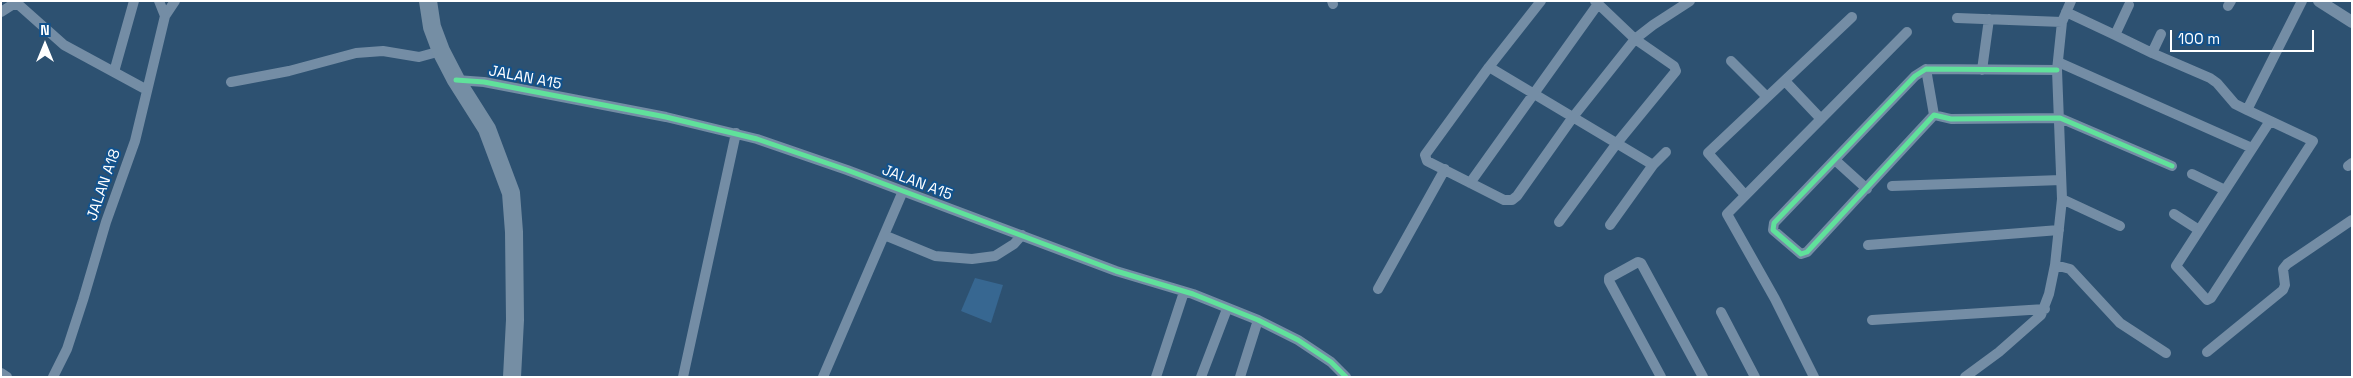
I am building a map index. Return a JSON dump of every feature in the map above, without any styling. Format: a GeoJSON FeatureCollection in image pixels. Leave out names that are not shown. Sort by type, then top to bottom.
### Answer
{"type":"FeatureCollection","features":[{"type":"Feature","properties":{"kind":"highway"},"geometry":{"type":"LineString","coordinates":[[428,1],[432,27],[442,51],[456,80],[486,129],[511,193],[514,232],[515,310],[512,377]]}},
{"type":"Feature","properties":{"kind":"street"},"geometry":{"type":"LineString","coordinates":[[114,72],[134,1]]}},
{"type":"Feature","properties":{"kind":"street"},"geometry":{"type":"LineString","coordinates":[[160,1],[165,16]]}},
{"type":"Feature","properties":{"kind":"street","name":"JALAN A18"},"geometry":{"type":"LineString","coordinates":[[53,377],[67,349],[106,222],[135,140],[165,16],[175,1]]}},
{"type":"Feature","properties":{"kind":"street"},"geometry":{"type":"LineString","coordinates":[[1541,1],[1489,67],[1425,155],[1428,161],[1504,200],[1512,200],[1573,117],[1635,39],[1690,1]]}},
{"type":"Feature","properties":{"kind":"street"},"geometry":{"type":"LineString","coordinates":[[1965,377],[2006,346],[2041,315],[2044,309],[2055,265],[2062,199],[2057,66],[2064,17],[2071,1]]}},
{"type":"Feature","properties":{"kind":"street"},"geometry":{"type":"LineString","coordinates":[[2247,110],[2302,1]]}},
{"type":"Feature","properties":{"kind":"street"},"geometry":{"type":"LineString","coordinates":[[2319,1],[2352,22]]}},
{"type":"Feature","properties":{"kind":"street"},"geometry":{"type":"LineString","coordinates":[[1470,183],[1597,2],[1635,39],[1671,64],[1676,71],[1617,143],[1559,222]]}},
{"type":"Feature","properties":{"kind":"street"},"geometry":{"type":"LineString","coordinates":[[1,12],[14,3],[64,45],[147,90]]}},
{"type":"Feature","properties":{"kind":"street"},"geometry":{"type":"LineString","coordinates":[[2115,35],[2129,5]]}},
{"type":"Feature","properties":{"kind":"street"},"geometry":{"type":"LineString","coordinates":[[1745,195],[1708,154],[1852,17]]}},
{"type":"Feature","properties":{"kind":"street"},"geometry":{"type":"LineString","coordinates":[[1957,18],[2064,17],[2115,35],[2210,78],[2217,83],[2235,104],[2313,140],[2211,298],[2207,300],[2176,266],[2270,121]]}},
{"type":"Feature","properties":{"kind":"street"},"geometry":{"type":"LineString","coordinates":[[1982,70],[1989,19]]}},
{"type":"Feature","properties":{"kind":"street"},"geometry":{"type":"LineString","coordinates":[[1814,377],[1775,299],[1727,214],[1907,32]]}},
{"type":"Feature","properties":{"kind":"street"},"geometry":{"type":"LineString","coordinates":[[2152,53],[2161,34]]}},
{"type":"Feature","properties":{"kind":"street"},"geometry":{"type":"LineString","coordinates":[[231,82],[288,71],[356,53],[383,51],[419,57],[442,51]]}},
{"type":"Feature","properties":{"kind":"street"},"geometry":{"type":"LineString","coordinates":[[1731,61],[1767,97]]}},
{"type":"Feature","properties":{"kind":"street"},"geometry":{"type":"LineString","coordinates":[[1934,115],[1807,252],[1801,254],[1773,230],[1774,223],[1915,76],[1926,69],[1982,70],[2057,66],[2252,148]]}},
{"type":"Feature","properties":{"kind":"street"},"geometry":{"type":"LineString","coordinates":[[1489,67],[1653,165]]}},
{"type":"Feature","properties":{"kind":"street"},"geometry":{"type":"LineString","coordinates":[[1926,69],[1934,115]]}},
{"type":"Feature","properties":{"kind":"street","name":"JALAN A15"},"geometry":{"type":"LineString","coordinates":[[456,80],[484,82],[736,133],[848,170],[1116,270],[1184,292],[1258,320],[1298,340],[1331,362],[1346,377]]}},
{"type":"Feature","properties":{"kind":"street"},"geometry":{"type":"LineString","coordinates":[[1785,81],[1820,119]]}},
{"type":"Feature","properties":{"kind":"street"},"geometry":{"type":"LineString","coordinates":[[1934,115],[1951,120],[2060,118],[2172,166]]}},
{"type":"Feature","properties":{"kind":"street"},"geometry":{"type":"LineString","coordinates":[[683,377],[736,133]]}},
{"type":"Feature","properties":{"kind":"street"},"geometry":{"type":"LineString","coordinates":[[1610,225],[1653,165],[1666,152]]}},
{"type":"Feature","properties":{"kind":"street"},"geometry":{"type":"LineString","coordinates":[[1835,160],[1867,189]]}},
{"type":"Feature","properties":{"kind":"street"},"geometry":{"type":"LineString","coordinates":[[1378,289],[1445,169]]}},
{"type":"Feature","properties":{"kind":"street"},"geometry":{"type":"LineString","coordinates":[[2192,174],[2225,190]]}},
{"type":"Feature","properties":{"kind":"street"},"geometry":{"type":"LineString","coordinates":[[1892,186],[2061,180]]}},
{"type":"Feature","properties":{"kind":"street"},"geometry":{"type":"LineString","coordinates":[[823,377],[903,191]]}},
{"type":"Feature","properties":{"kind":"street"},"geometry":{"type":"LineString","coordinates":[[2062,199],[2120,226]]}},
{"type":"Feature","properties":{"kind":"street"},"geometry":{"type":"LineString","coordinates":[[2174,214],[2199,230]]}},
{"type":"Feature","properties":{"kind":"street"},"geometry":{"type":"LineString","coordinates":[[2207,352],[2283,290],[2285,285],[2282,272],[2287,264],[2352,220]]}},
{"type":"Feature","properties":{"kind":"street"},"geometry":{"type":"LineString","coordinates":[[1868,245],[2059,230]]}},
{"type":"Feature","properties":{"kind":"street"},"geometry":{"type":"LineString","coordinates":[[884,235],[935,256],[972,259],[986,258],[1000,253],[1014,244],[1022,234]]}},
{"type":"Feature","properties":{"kind":"street"},"geometry":{"type":"LineString","coordinates":[[1661,377],[1608,281],[1609,278],[1638,262],[1641,263],[1703,377]]}},
{"type":"Feature","properties":{"kind":"street"},"geometry":{"type":"LineString","coordinates":[[2055,265],[2070,269],[2120,323],[2166,353]]}},
{"type":"Feature","properties":{"kind":"street"},"geometry":{"type":"LineString","coordinates":[[1156,377],[1184,292]]}},
{"type":"Feature","properties":{"kind":"street"},"geometry":{"type":"LineString","coordinates":[[1202,377],[1227,309]]}},
{"type":"Feature","properties":{"kind":"street"},"geometry":{"type":"LineString","coordinates":[[1872,320],[2044,309]]}},
{"type":"Feature","properties":{"kind":"street"},"geometry":{"type":"LineString","coordinates":[[1721,312],[1755,377]]}},
{"type":"Feature","properties":{"kind":"street"},"geometry":{"type":"LineString","coordinates":[[1240,377],[1258,320]]}},
{"type":"Feature","properties":{"kind":"street"},"geometry":{"type":"LineString","coordinates":[[1,372],[7,377]]}},
{"type":"Feature","properties":{"kind":"water"},"geometry":{"type":"Polygon","coordinates":[[[975,278],[1003,285],[991,323],[961,311],[975,278]]]}},
{"type":"Feature","properties":{"kind":"cycle path"},"geometry":{"type":"LineString","coordinates":[[2057,70],[1926,69],[1915,76],[1774,223],[1773,230],[1801,254],[1807,252],[1934,115],[1951,119],[2060,118],[2172,166]]}},
{"type":"Feature","properties":{"kind":"cycle path"},"geometry":{"type":"LineString","coordinates":[[456,80],[484,82],[666,117],[757,139],[847,170],[1116,271],[1193,294],[1258,320],[1298,340],[1331,362],[1346,377]]}}]}
